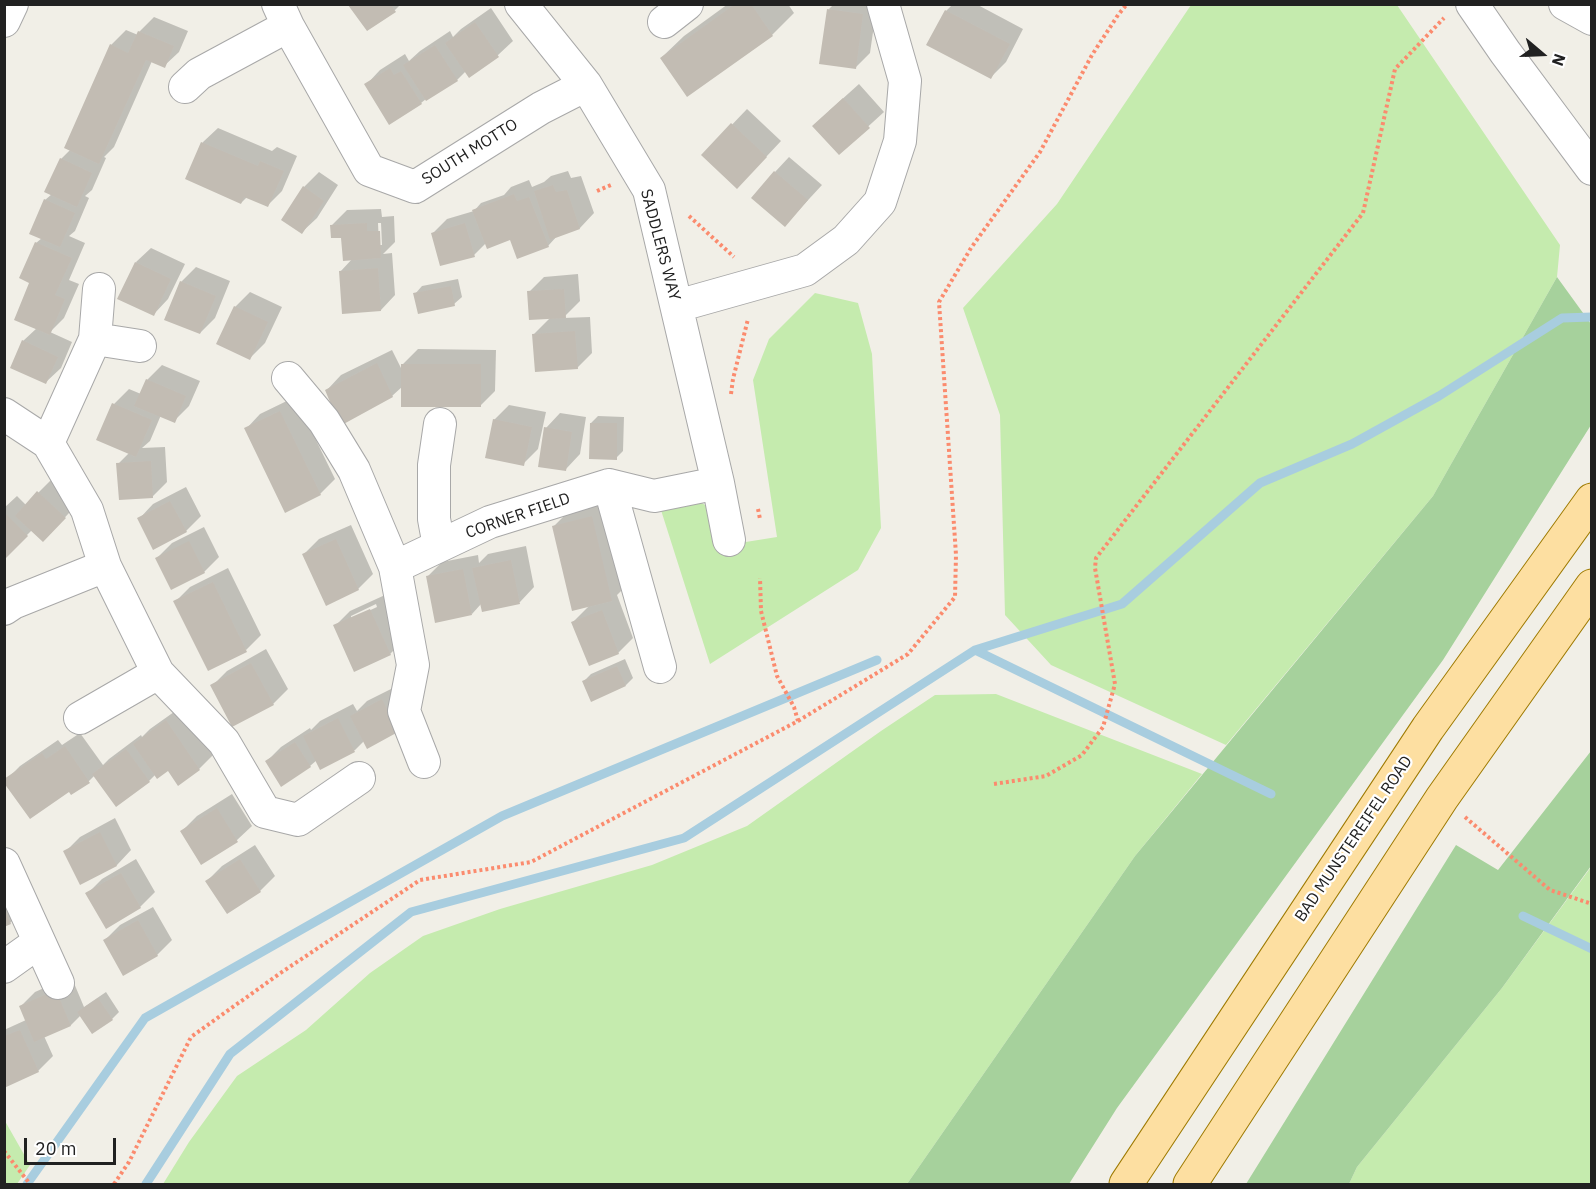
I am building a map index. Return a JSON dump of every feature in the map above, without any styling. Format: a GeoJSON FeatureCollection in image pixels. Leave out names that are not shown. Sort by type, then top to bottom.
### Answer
{"type":"FeatureCollection","features":[{"type":"Feature","properties":{"kind":"main road","name":"BAD MUNSTEREIFEL ROAD"},"geometry":{"type":"LineString","coordinates":[[1126,1185],[1428,728],[1592,500]]}},
{"type":"Feature","properties":{"kind":"main road"},"geometry":{"type":"LineString","coordinates":[[1190,1185],[1442,798],[1592,586]]}},
{"type":"Feature","properties":{"kind":"street"},"geometry":{"type":"LineString","coordinates":[[4,21],[12,4]]}},
{"type":"Feature","properties":{"kind":"street","name":"SADDLERS WAY"},"geometry":{"type":"LineString","coordinates":[[520,4],[586,85],[648,190],[718,483],[729,540]]}},
{"type":"Feature","properties":{"kind":"street"},"geometry":{"type":"LineString","coordinates":[[676,306],[805,270],[846,240],[880,202],[900,141],[905,81],[883,4]]}},
{"type":"Feature","properties":{"kind":"street"},"geometry":{"type":"LineString","coordinates":[[1565,4],[1592,19]]}},
{"type":"Feature","properties":{"kind":"street"},"geometry":{"type":"LineString","coordinates":[[1461,9],[1505,52],[1592,169]]}},
{"type":"Feature","properties":{"kind":"street","name":"SOUTH MOTTO"},"geometry":{"type":"LineString","coordinates":[[185,87],[199,74],[283,15],[369,170],[415,187],[541,108],[586,85]]}},
{"type":"Feature","properties":{"kind":"street"},"geometry":{"type":"LineString","coordinates":[[48,443],[95,339],[99,289]]}},
{"type":"Feature","properties":{"kind":"street"},"geometry":{"type":"LineString","coordinates":[[95,339],[140,346]]}},
{"type":"Feature","properties":{"kind":"street"},"geometry":{"type":"LineString","coordinates":[[288,378],[324,421],[354,470],[395,567],[413,665],[404,711],[424,762]]}},
{"type":"Feature","properties":{"kind":"street"},"geometry":{"type":"LineString","coordinates":[[4,414],[48,443],[87,510],[105,566],[158,673],[224,742],[265,812],[298,820],[359,778]]}},
{"type":"Feature","properties":{"kind":"street"},"geometry":{"type":"LineString","coordinates":[[439,546],[434,519],[434,476],[440,424]]}},
{"type":"Feature","properties":{"kind":"street"},"geometry":{"type":"LineString","coordinates":[[660,667],[609,485],[654,496],[718,483]]}},
{"type":"Feature","properties":{"kind":"street","name":"CORNER FIELD"},"geometry":{"type":"LineString","coordinates":[[395,567],[490,522],[609,485]]}},
{"type":"Feature","properties":{"kind":"street"},"geometry":{"type":"LineString","coordinates":[[4,609],[13,603],[105,566]]}},
{"type":"Feature","properties":{"kind":"street"},"geometry":{"type":"LineString","coordinates":[[80,718],[158,673]]}},
{"type":"Feature","properties":{"kind":"street"},"geometry":{"type":"LineString","coordinates":[[4,864],[58,983]]}},
{"type":"Feature","properties":{"kind":"street"},"geometry":{"type":"LineString","coordinates":[[4,967],[39,942]]}},
{"type":"Feature","properties":{"kind":"path"},"geometry":{"type":"LineString","coordinates":[[114,1185],[129,1162],[191,1037],[279,974],[420,880],[531,862],[798,722],[908,654],[955,597],[956,555],[939,302],[971,248],[1040,152],[1092,55],[1127,4]]}},
{"type":"Feature","properties":{"kind":"path"},"geometry":{"type":"LineString","coordinates":[[994,784],[1046,776],[1082,755],[1103,728],[1115,684],[1095,568],[1096,558],[1363,213],[1395,69],[1461,9]]}},
{"type":"Feature","properties":{"kind":"path"},"geometry":{"type":"LineString","coordinates":[[730,401],[733,379],[753,299],[750,286]]}},
{"type":"Feature","properties":{"kind":"path"},"geometry":{"type":"LineString","coordinates":[[758,509],[760,519]]}},
{"type":"Feature","properties":{"kind":"path"},"geometry":{"type":"LineString","coordinates":[[760,578],[761,611],[777,676],[794,707],[798,722]]}},
{"type":"Feature","properties":{"kind":"path"},"geometry":{"type":"LineString","coordinates":[[1442,798],[1550,890],[1592,904]]}},
{"type":"Feature","properties":{"kind":"path"},"geometry":{"type":"LineString","coordinates":[[4,1151],[30,1185]]}},
{"type":"Feature","properties":{"kind":"green space"},"geometry":{"type":"Polygon","coordinates":[[[1191,5],[1397,5],[1560,245],[1557,277],[1433,496],[1226,745],[1051,665],[1005,615],[1000,415],[963,308],[1057,204],[1191,5]]]}},
{"type":"Feature","properties":{"kind":"green space"},"geometry":{"type":"Polygon","coordinates":[[[1557,277],[1591,324],[1591,425],[1443,660],[1117,1108],[1069,1184],[907,1184],[1135,856],[1433,496],[1557,277]]]}},
{"type":"Feature","properties":{"kind":"green space"},"geometry":{"type":"Polygon","coordinates":[[[815,293],[858,303],[872,354],[881,528],[858,570],[710,664],[660,507],[696,499],[711,509],[727,545],[777,537],[753,380],[769,339],[815,293]]]}},
{"type":"Feature","properties":{"kind":"green space"},"geometry":{"type":"Polygon","coordinates":[[[996,694],[1202,774],[1135,856],[907,1184],[163,1184],[189,1142],[237,1076],[306,1030],[370,973],[423,936],[500,909],[652,865],[747,826],[935,695],[996,694]]]}},
{"type":"Feature","properties":{"kind":"green space"},"geometry":{"type":"Polygon","coordinates":[[[1591,751],[1591,866],[1502,988],[1357,1167],[1349,1184],[1246,1184],[1456,845],[1498,870],[1591,751]]]}},
{"type":"Feature","properties":{"kind":"green space"},"geometry":{"type":"Polygon","coordinates":[[[1591,867],[1591,1184],[1349,1184],[1357,1167],[1502,988],[1591,867]]]}},
{"type":"Feature","properties":{"kind":"green space"},"geometry":{"type":"Polygon","coordinates":[[[5,1121],[30,1165],[17,1184],[5,1184],[5,1121]]]}},
{"type":"Feature","properties":{"kind":"building"},"geometry":{"type":"Polygon","coordinates":[[[735,4],[751,4],[773,36],[687,97],[660,58],[735,4]]]}},
{"type":"Feature","properties":{"kind":"building"},"geometry":{"type":"Polygon","coordinates":[[[348,5],[391,5],[396,12],[367,31],[348,5]]]}},
{"type":"Feature","properties":{"kind":"building"},"geometry":{"type":"Polygon","coordinates":[[[827,9],[863,14],[856,69],[819,64],[827,9]]]}},
{"type":"Feature","properties":{"kind":"building"},"geometry":{"type":"Polygon","coordinates":[[[945,10],[1010,44],[991,79],[926,45],[945,10]]]}},
{"type":"Feature","properties":{"kind":"building"},"geometry":{"type":"Polygon","coordinates":[[[475,22],[499,57],[469,78],[445,43],[475,22]]]}},
{"type":"Feature","properties":{"kind":"building"},"geometry":{"type":"Polygon","coordinates":[[[138,31],[174,46],[165,68],[146,60],[99,164],[64,148],[110,44],[128,53],[138,31]]]}},
{"type":"Feature","properties":{"kind":"building"},"geometry":{"type":"Polygon","coordinates":[[[435,45],[458,81],[426,101],[403,65],[435,45]]]}},
{"type":"Feature","properties":{"kind":"building"},"geometry":{"type":"Polygon","coordinates":[[[390,68],[394,75],[401,71],[422,104],[389,125],[364,84],[390,68]]]}},
{"type":"Feature","properties":{"kind":"building"},"geometry":{"type":"Polygon","coordinates":[[[843,98],[870,128],[839,155],[812,126],[843,98]]]}},
{"type":"Feature","properties":{"kind":"building"},"geometry":{"type":"Polygon","coordinates":[[[731,123],[767,157],[737,189],[701,155],[731,123]]]}},
{"type":"Feature","properties":{"kind":"building"},"geometry":{"type":"Polygon","coordinates":[[[201,142],[258,166],[260,161],[284,171],[268,207],[244,197],[241,204],[185,179],[201,142]]]}},
{"type":"Feature","properties":{"kind":"building"},"geometry":{"type":"Polygon","coordinates":[[[60,158],[92,173],[77,207],[44,192],[60,158]]]}},
{"type":"Feature","properties":{"kind":"building"},"geometry":{"type":"Polygon","coordinates":[[[774,171],[808,200],[785,227],[751,198],[774,171]]]}},
{"type":"Feature","properties":{"kind":"building"},"geometry":{"type":"Polygon","coordinates":[[[553,185],[556,192],[567,190],[580,229],[550,240],[534,191],[553,185]]]}},
{"type":"Feature","properties":{"kind":"building"},"geometry":{"type":"Polygon","coordinates":[[[303,186],[324,201],[302,234],[281,220],[303,186]]]}},
{"type":"Feature","properties":{"kind":"building"},"geometry":{"type":"Polygon","coordinates":[[[514,194],[517,201],[529,197],[549,247],[517,259],[510,240],[487,249],[472,210],[514,194]]]}},
{"type":"Feature","properties":{"kind":"building"},"geometry":{"type":"Polygon","coordinates":[[[44,199],[75,213],[60,247],[29,234],[44,199]]]}},
{"type":"Feature","properties":{"kind":"building"},"geometry":{"type":"Polygon","coordinates":[[[367,223],[367,231],[380,231],[381,258],[343,261],[341,238],[331,238],[330,225],[367,223]]]}},
{"type":"Feature","properties":{"kind":"building"},"geometry":{"type":"Polygon","coordinates":[[[465,223],[475,257],[440,266],[431,233],[465,223]]]}},
{"type":"Feature","properties":{"kind":"building"},"geometry":{"type":"Polygon","coordinates":[[[35,242],[72,258],[55,295],[65,299],[50,335],[14,320],[29,283],[19,278],[35,242]]]}},
{"type":"Feature","properties":{"kind":"building"},"geometry":{"type":"Polygon","coordinates":[[[135,262],[171,279],[154,316],[117,299],[135,262]]]}},
{"type":"Feature","properties":{"kind":"building"},"geometry":{"type":"Polygon","coordinates":[[[378,268],[381,311],[342,314],[339,271],[378,268]]]}},
{"type":"Feature","properties":{"kind":"building"},"geometry":{"type":"Polygon","coordinates":[[[180,281],[216,296],[200,334],[164,320],[180,281]]]}},
{"type":"Feature","properties":{"kind":"building"},"geometry":{"type":"Polygon","coordinates":[[[451,286],[455,306],[418,314],[413,293],[451,286]]]}},
{"type":"Feature","properties":{"kind":"building"},"geometry":{"type":"Polygon","coordinates":[[[564,289],[566,318],[529,320],[527,291],[564,289]]]}},
{"type":"Feature","properties":{"kind":"building"},"geometry":{"type":"Polygon","coordinates":[[[234,306],[268,322],[250,360],[216,344],[234,306]]]}},
{"type":"Feature","properties":{"kind":"building"},"geometry":{"type":"Polygon","coordinates":[[[575,331],[578,369],[535,372],[532,334],[575,331]]]}},
{"type":"Feature","properties":{"kind":"building"},"geometry":{"type":"Polygon","coordinates":[[[22,340],[58,357],[46,384],[10,368],[22,340]]]}},
{"type":"Feature","properties":{"kind":"building"},"geometry":{"type":"Polygon","coordinates":[[[377,363],[393,397],[340,426],[325,390],[377,363]]]}},
{"type":"Feature","properties":{"kind":"building"},"geometry":{"type":"Polygon","coordinates":[[[401,364],[481,364],[481,407],[401,407],[401,364]]]}},
{"type":"Feature","properties":{"kind":"building"},"geometry":{"type":"Polygon","coordinates":[[[146,379],[186,396],[175,423],[134,406],[146,379]]]}},
{"type":"Feature","properties":{"kind":"building"},"geometry":{"type":"Polygon","coordinates":[[[112,403],[152,420],[136,457],[96,440],[112,403]]]}},
{"type":"Feature","properties":{"kind":"building"},"geometry":{"type":"Polygon","coordinates":[[[280,411],[321,495],[285,513],[244,428],[280,411]]]}},
{"type":"Feature","properties":{"kind":"building"},"geometry":{"type":"Polygon","coordinates":[[[493,419],[532,427],[524,466],[485,458],[493,419]]]}},
{"type":"Feature","properties":{"kind":"building"},"geometry":{"type":"Polygon","coordinates":[[[590,423],[617,423],[617,460],[589,459],[590,423]]]}},
{"type":"Feature","properties":{"kind":"building"},"geometry":{"type":"Polygon","coordinates":[[[544,427],[572,432],[566,471],[538,467],[544,427]]]}},
{"type":"Feature","properties":{"kind":"building"},"geometry":{"type":"Polygon","coordinates":[[[151,461],[153,498],[119,500],[116,463],[151,461]]]}},
{"type":"Feature","properties":{"kind":"building"},"geometry":{"type":"Polygon","coordinates":[[[37,491],[66,518],[43,542],[15,516],[37,491]]]}},
{"type":"Feature","properties":{"kind":"building"},"geometry":{"type":"Polygon","coordinates":[[[170,501],[187,532],[153,550],[137,518],[170,501]]]}},
{"type":"Feature","properties":{"kind":"building"},"geometry":{"type":"Polygon","coordinates":[[[5,513],[28,536],[6,558],[5,557],[5,513]]]}},
{"type":"Feature","properties":{"kind":"building"},"geometry":{"type":"Polygon","coordinates":[[[592,516],[612,601],[572,611],[552,526],[592,516]]]}},
{"type":"Feature","properties":{"kind":"building"},"geometry":{"type":"Polygon","coordinates":[[[336,539],[359,590],[326,606],[302,554],[336,539]]]}},
{"type":"Feature","properties":{"kind":"building"},"geometry":{"type":"Polygon","coordinates":[[[189,541],[205,573],[171,590],[155,558],[189,541]]]}},
{"type":"Feature","properties":{"kind":"building"},"geometry":{"type":"Polygon","coordinates":[[[511,560],[520,604],[482,612],[472,568],[511,560]]]}},
{"type":"Feature","properties":{"kind":"building"},"geometry":{"type":"Polygon","coordinates":[[[463,569],[472,615],[435,623],[426,576],[463,569]]]}},
{"type":"Feature","properties":{"kind":"building"},"geometry":{"type":"Polygon","coordinates":[[[213,582],[247,652],[208,671],[173,601],[213,582]]]}},
{"type":"Feature","properties":{"kind":"building"},"geometry":{"type":"Polygon","coordinates":[[[370,609],[391,655],[354,672],[333,625],[370,609]]]}},
{"type":"Feature","properties":{"kind":"building"},"geometry":{"type":"Polygon","coordinates":[[[602,610],[619,654],[589,666],[571,622],[602,610]]]}},
{"type":"Feature","properties":{"kind":"building"},"geometry":{"type":"Polygon","coordinates":[[[251,663],[274,705],[232,727],[210,685],[251,663]]]}},
{"type":"Feature","properties":{"kind":"building"},"geometry":{"type":"Polygon","coordinates":[[[617,666],[626,686],[591,702],[582,681],[617,666]]]}},
{"type":"Feature","properties":{"kind":"building"},"geometry":{"type":"Polygon","coordinates":[[[382,699],[398,732],[367,749],[350,716],[382,699]]]}},
{"type":"Feature","properties":{"kind":"building"},"geometry":{"type":"Polygon","coordinates":[[[338,718],[355,752],[320,770],[303,736],[338,718]]]}},
{"type":"Feature","properties":{"kind":"building"},"geometry":{"type":"Polygon","coordinates":[[[166,720],[200,770],[178,786],[168,771],[157,779],[133,744],[166,720]]]}},
{"type":"Feature","properties":{"kind":"building"},"geometry":{"type":"Polygon","coordinates":[[[295,742],[311,767],[281,787],[265,761],[295,742]]]}},
{"type":"Feature","properties":{"kind":"building"},"geometry":{"type":"Polygon","coordinates":[[[65,746],[90,783],[71,795],[69,792],[30,819],[4,783],[4,779],[42,753],[46,759],[65,746]]]}},
{"type":"Feature","properties":{"kind":"building"},"geometry":{"type":"Polygon","coordinates":[[[126,749],[150,782],[116,807],[92,774],[126,749]]]}},
{"type":"Feature","properties":{"kind":"building"},"geometry":{"type":"Polygon","coordinates":[[[217,808],[238,842],[201,865],[180,831],[217,808]]]}},
{"type":"Feature","properties":{"kind":"building"},"geometry":{"type":"Polygon","coordinates":[[[100,832],[117,866],[80,885],[63,851],[100,832]]]}},
{"type":"Feature","properties":{"kind":"building"},"geometry":{"type":"Polygon","coordinates":[[[240,859],[261,892],[227,914],[205,881],[240,859]]]}},
{"type":"Feature","properties":{"kind":"building"},"geometry":{"type":"Polygon","coordinates":[[[121,873],[141,908],[106,929],[85,893],[121,873]]]}},
{"type":"Feature","properties":{"kind":"building"},"geometry":{"type":"Polygon","coordinates":[[[4,908],[11,924],[4,927],[4,908]]]}},
{"type":"Feature","properties":{"kind":"building"},"geometry":{"type":"Polygon","coordinates":[[[138,920],[158,956],[123,976],[103,940],[138,920]]]}},
{"type":"Feature","properties":{"kind":"building"},"geometry":{"type":"Polygon","coordinates":[[[56,990],[71,1026],[34,1042],[19,1006],[56,990]]]}},
{"type":"Feature","properties":{"kind":"building"},"geometry":{"type":"Polygon","coordinates":[[[98,998],[113,1020],[92,1034],[77,1012],[98,998]]]}},
{"type":"Feature","properties":{"kind":"building"},"geometry":{"type":"Polygon","coordinates":[[[20,1030],[39,1072],[4,1088],[4,1036],[20,1030]]]}},
{"type":"Feature","properties":{"kind":"waterway"},"geometry":{"type":"LineString","coordinates":[[146,1184],[230,1054],[411,912],[684,838],[975,650],[1122,604],[1260,483],[1352,444],[1439,396],[1562,318],[1592,317]]}},
{"type":"Feature","properties":{"kind":"waterway"},"geometry":{"type":"LineString","coordinates":[[975,650],[1271,794]]}},
{"type":"Feature","properties":{"kind":"waterway"},"geometry":{"type":"LineString","coordinates":[[27,1184],[145,1018],[502,816],[877,660]]}},
{"type":"Feature","properties":{"kind":"waterway"},"geometry":{"type":"LineString","coordinates":[[1523,916],[1592,949]]}}]}
